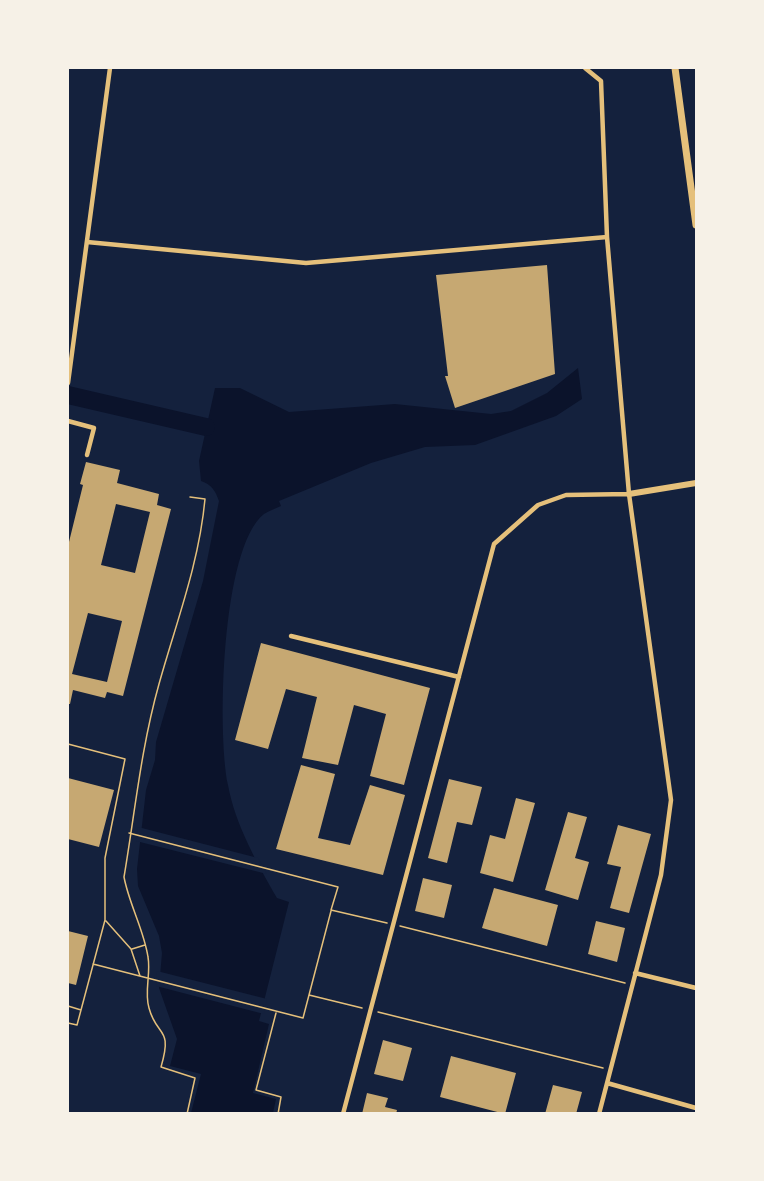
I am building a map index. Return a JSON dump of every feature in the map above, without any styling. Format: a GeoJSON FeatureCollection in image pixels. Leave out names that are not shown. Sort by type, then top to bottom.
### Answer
{"type":"FeatureCollection","features":[{"type":"Feature","properties":{"kind":"main road"},"geometry":{"type":"LineString","coordinates":[[675,68],[696,225]]}},
{"type":"Feature","properties":{"kind":"street"},"geometry":{"type":"LineString","coordinates":[[68,383],[110,68]]}},
{"type":"Feature","properties":{"kind":"street"},"geometry":{"type":"LineString","coordinates":[[585,68],[601,81],[607,237],[629,494],[671,800],[660,875],[599,1113]]}},
{"type":"Feature","properties":{"kind":"street"},"geometry":{"type":"LineString","coordinates":[[87,242],[306,263],[607,237]]}},
{"type":"Feature","properties":{"kind":"street"},"geometry":{"type":"LineString","coordinates":[[68,421],[94,428],[87,455]]}},
{"type":"Feature","properties":{"kind":"street"},"geometry":{"type":"LineString","coordinates":[[344,1113],[494,544],[538,505],[566,495],[629,494],[696,483]]}},
{"type":"Feature","properties":{"kind":"street"},"geometry":{"type":"LineString","coordinates":[[291,636],[459,677]]}},
{"type":"Feature","properties":{"kind":"street"},"geometry":{"type":"LineString","coordinates":[[635,973],[696,988]]}},
{"type":"Feature","properties":{"kind":"street"},"geometry":{"type":"LineString","coordinates":[[607,1083],[696,1108]]}},
{"type":"Feature","properties":{"kind":"path"},"geometry":{"type":"LineString","coordinates":[[187,1113],[195,1078],[161,1067],[166,1043],[165,1033],[149,1009],[148,955],[124,877],[145,743],[159,685],[197,558],[205,500],[190,497]]}},
{"type":"Feature","properties":{"kind":"path"},"geometry":{"type":"LineString","coordinates":[[68,744],[125,759],[105,858],[105,920],[77,1025],[68,1023]]}},
{"type":"Feature","properties":{"kind":"path"},"geometry":{"type":"LineString","coordinates":[[93,964],[303,1018],[338,887],[129,833]]}},
{"type":"Feature","properties":{"kind":"path"},"geometry":{"type":"LineString","coordinates":[[331,910],[632,985]]}},
{"type":"Feature","properties":{"kind":"path"},"geometry":{"type":"LineString","coordinates":[[105,920],[131,949],[140,976]]}},
{"type":"Feature","properties":{"kind":"path"},"geometry":{"type":"LineString","coordinates":[[131,949],[145,945]]}},
{"type":"Feature","properties":{"kind":"path"},"geometry":{"type":"LineString","coordinates":[[309,995],[610,1070]]}},
{"type":"Feature","properties":{"kind":"path"},"geometry":{"type":"LineString","coordinates":[[68,1006],[81,1010]]}},
{"type":"Feature","properties":{"kind":"path"},"geometry":{"type":"LineString","coordinates":[[276,1011],[256,1090],[281,1097],[278,1113]]}},
{"type":"Feature","properties":{"kind":"water"},"geometry":{"type":"Polygon","coordinates":[[[578,368],[582,399],[556,416],[475,445],[425,447],[371,463],[279,501],[281,506],[264,514],[250,533],[239,563],[231,601],[223,685],[223,725],[228,785],[241,829],[277,898],[289,902],[259,1021],[269,1024],[253,1093],[276,1099],[273,1113],[191,1113],[201,1074],[170,1066],[177,1039],[159,988],[162,953],[159,936],[138,886],[137,869],[146,790],[155,760],[156,742],[203,581],[219,501],[213,488],[201,481],[199,461],[215,388],[240,388],[289,412],[395,404],[491,414],[511,411],[547,393],[578,368]]]}},
{"type":"Feature","properties":{"kind":"pier"},"geometry":{"type":"Polygon","coordinates":[[[138,827],[258,858],[267,874],[136,841],[138,827]]]}},
{"type":"Feature","properties":{"kind":"pier"},"geometry":{"type":"Polygon","coordinates":[[[157,971],[267,999],[264,1014],[156,986],[157,971]]]}},
{"type":"Feature","properties":{"kind":"building"},"geometry":{"type":"Polygon","coordinates":[[[547,265],[555,374],[455,408],[445,376],[448,376],[436,275],[547,265]]]}},
{"type":"Feature","properties":{"kind":"building"},"geometry":{"type":"Polygon","coordinates":[[[86,462],[120,470],[117,483],[159,494],[157,505],[171,509],[123,696],[107,692],[105,698],[73,690],[70,704],[68,704],[68,546],[83,485],[80,484],[86,462]],[[116,504],[101,565],[135,573],[150,512],[116,504]],[[88,613],[72,674],[107,682],[122,621],[88,613]]]}},
{"type":"Feature","properties":{"kind":"building"},"geometry":{"type":"Polygon","coordinates":[[[261,643],[430,688],[404,785],[370,776],[386,714],[354,705],[338,765],[302,758],[317,697],[286,689],[268,749],[235,740],[261,643]]]}},
{"type":"Feature","properties":{"kind":"building"},"geometry":{"type":"Polygon","coordinates":[[[301,765],[335,774],[318,838],[350,845],[370,785],[405,795],[383,875],[276,849],[301,765]]]}},
{"type":"Feature","properties":{"kind":"building"},"geometry":{"type":"Polygon","coordinates":[[[68,778],[114,790],[99,847],[68,839],[68,778]]]}},
{"type":"Feature","properties":{"kind":"building"},"geometry":{"type":"Polygon","coordinates":[[[449,779],[482,787],[472,825],[457,822],[447,863],[428,858],[449,779]]]}},
{"type":"Feature","properties":{"kind":"building"},"geometry":{"type":"Polygon","coordinates":[[[516,798],[535,803],[513,882],[480,873],[490,835],[505,839],[516,798]]]}},
{"type":"Feature","properties":{"kind":"building"},"geometry":{"type":"Polygon","coordinates":[[[568,812],[587,817],[575,858],[589,862],[578,900],[545,890],[568,812]]]}},
{"type":"Feature","properties":{"kind":"building"},"geometry":{"type":"Polygon","coordinates":[[[618,825],[651,834],[629,913],[610,908],[621,867],[607,864],[618,825]]]}},
{"type":"Feature","properties":{"kind":"building"},"geometry":{"type":"Polygon","coordinates":[[[423,878],[452,885],[444,918],[415,911],[423,878]]]}},
{"type":"Feature","properties":{"kind":"building"},"geometry":{"type":"Polygon","coordinates":[[[494,888],[558,905],[547,946],[482,928],[494,888]]]}},
{"type":"Feature","properties":{"kind":"building"},"geometry":{"type":"Polygon","coordinates":[[[596,921],[625,928],[617,962],[588,954],[596,921]]]}},
{"type":"Feature","properties":{"kind":"building"},"geometry":{"type":"Polygon","coordinates":[[[68,931],[88,936],[76,985],[68,983],[68,931]]]}},
{"type":"Feature","properties":{"kind":"building"},"geometry":{"type":"Polygon","coordinates":[[[383,1040],[412,1048],[403,1081],[374,1074],[383,1040]]]}},
{"type":"Feature","properties":{"kind":"building"},"geometry":{"type":"Polygon","coordinates":[[[451,1056],[516,1073],[505,1114],[440,1097],[451,1056]]]}},
{"type":"Feature","properties":{"kind":"building"},"geometry":{"type":"Polygon","coordinates":[[[553,1085],[582,1092],[576,1114],[545,1114],[553,1085]]]}},
{"type":"Feature","properties":{"kind":"building"},"geometry":{"type":"Polygon","coordinates":[[[367,1093],[388,1098],[385,1107],[397,1110],[396,1114],[362,1114],[367,1093]]]}},
{"type":"Feature","properties":{"kind":"waterway"},"geometry":{"type":"LineString","coordinates":[[68,395],[206,427]]}}]}
